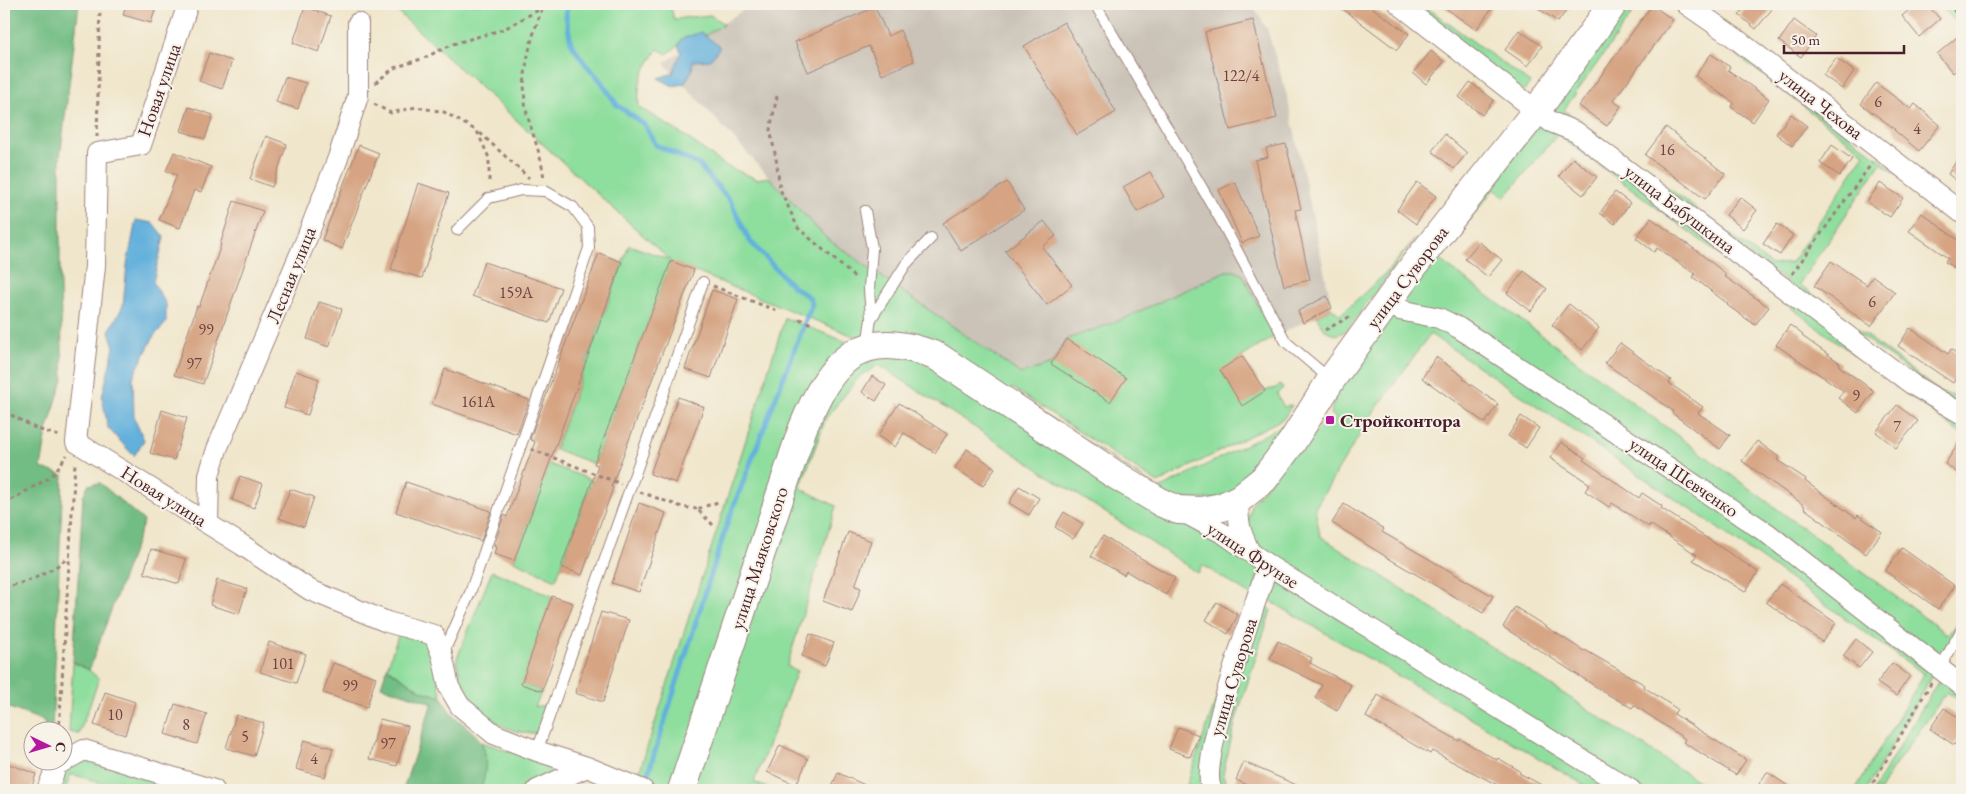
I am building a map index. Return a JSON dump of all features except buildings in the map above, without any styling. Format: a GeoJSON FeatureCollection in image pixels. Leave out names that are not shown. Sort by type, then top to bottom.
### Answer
{"type":"FeatureCollection","features":[{"type":"Feature","properties":{"kind":"main road","name":"улица Суворова"},"geometry":{"type":"LineString","coordinates":[[1178,510],[1208,510],[1222,507],[1239,499],[1264,479],[1292,442],[1331,380],[1386,302],[1536,110],[1613,4]]}},
{"type":"Feature","properties":{"kind":"main road","name":"улица Фрунзе"},"geometry":{"type":"LineString","coordinates":[[867,347],[890,345],[915,348],[938,357],[1132,485],[1178,510]]}},
{"type":"Feature","properties":{"kind":"main road","name":"улица Маяковского"},"geometry":{"type":"LineString","coordinates":[[682,790],[805,422],[815,398],[831,372],[847,357],[867,347]]}},
{"type":"Feature","properties":{"kind":"street","name":"Новая улица"},"geometry":{"type":"LineString","coordinates":[[97,153],[140,145],[188,4]]}},
{"type":"Feature","properties":{"kind":"street","name":"улица Бабушкина"},"geometry":{"type":"LineString","coordinates":[[1399,4],[1551,122],[1576,132],[1913,385],[1962,414]]}},
{"type":"Feature","properties":{"kind":"street","name":"улица Чехова"},"geometry":{"type":"LineString","coordinates":[[1686,4],[1960,208]]}},
{"type":"Feature","properties":{"kind":"street","name":"Лесная улица"},"geometry":{"type":"LineString","coordinates":[[208,523],[209,475],[217,448],[306,240],[338,158],[358,96],[358,23]]}},
{"type":"Feature","properties":{"kind":"street"},"geometry":{"type":"LineString","coordinates":[[76,442],[95,266],[97,153]]}},
{"type":"Feature","properties":{"kind":"street","name":"улица Шевченко"},"geometry":{"type":"LineString","coordinates":[[1386,302],[1400,310],[1438,318],[1459,328],[1767,532],[1939,670],[1962,686]]}},
{"type":"Feature","properties":{"kind":"street","name":"Новая улица"},"geometry":{"type":"LineString","coordinates":[[76,442],[208,523],[310,590],[387,622],[434,635],[442,655],[449,687],[460,706],[494,734],[644,790]]}},
{"type":"Feature","properties":{"kind":"street"},"geometry":{"type":"LineString","coordinates":[[1239,499],[1239,529],[1250,553]]}},
{"type":"Feature","properties":{"kind":"street","name":"улица Фрунзе"},"geometry":{"type":"LineString","coordinates":[[1178,510],[1226,535],[1268,565],[1631,790]]}},
{"type":"Feature","properties":{"kind":"street","name":"улица Суворова"},"geometry":{"type":"LineString","coordinates":[[1212,790],[1209,786],[1209,770],[1216,726],[1268,565]]}},
{"type":"Feature","properties":{"kind":"street"},"geometry":{"type":"LineString","coordinates":[[47,790],[57,765],[84,750],[214,790]]}},
{"type":"Feature","properties":{"kind":"street"},"geometry":{"type":"LineString","coordinates":[[537,790],[586,767]]}},
{"type":"Feature","properties":{"kind":"lane"},"geometry":{"type":"LineString","coordinates":[[1095,4],[1219,217],[1286,342],[1331,380]]}},
{"type":"Feature","properties":{"kind":"lane"},"geometry":{"type":"LineString","coordinates":[[442,655],[470,593],[589,248],[588,226],[573,207],[545,191],[521,190],[489,198],[457,230]]}},
{"type":"Feature","properties":{"kind":"lane"},"geometry":{"type":"LineString","coordinates":[[865,210],[872,248],[869,289],[871,319],[867,347]]}},
{"type":"Feature","properties":{"kind":"lane"},"geometry":{"type":"LineString","coordinates":[[871,319],[906,264],[931,238]]}},
{"type":"Feature","properties":{"kind":"lane"},"geometry":{"type":"LineString","coordinates":[[537,751],[703,282]]}},
{"type":"Feature","properties":{"kind":"lane"},"geometry":{"type":"LineString","coordinates":[[1939,670],[1962,629]]}},
{"type":"Feature","properties":{"kind":"path"},"geometry":{"type":"LineString","coordinates":[[97,153],[100,4]]}},
{"type":"Feature","properties":{"kind":"path"},"geometry":{"type":"LineString","coordinates":[[544,4],[531,38],[525,91],[527,112],[543,165],[545,191]]}},
{"type":"Feature","properties":{"kind":"path"},"geometry":{"type":"LineString","coordinates":[[1948,4],[1962,19]]}},
{"type":"Feature","properties":{"kind":"path"},"geometry":{"type":"LineString","coordinates":[[542,8],[504,29],[453,44],[424,58],[394,68],[358,96],[391,113],[416,107],[444,112],[477,131],[504,157],[545,191]]}},
{"type":"Feature","properties":{"kind":"path"},"geometry":{"type":"LineString","coordinates":[[777,96],[770,130],[780,189],[798,228],[835,262],[869,289]]}},
{"type":"Feature","properties":{"kind":"path"},"geometry":{"type":"LineString","coordinates":[[477,131],[489,158],[489,198]]}},
{"type":"Feature","properties":{"kind":"path"},"geometry":{"type":"LineString","coordinates":[[1783,287],[1881,150]]}},
{"type":"Feature","properties":{"kind":"path"},"geometry":{"type":"LineString","coordinates":[[703,282],[780,312]]}},
{"type":"Feature","properties":{"kind":"path"},"geometry":{"type":"LineString","coordinates":[[1325,330],[1354,314]]}},
{"type":"Feature","properties":{"kind":"path"},"geometry":{"type":"LineString","coordinates":[[799,319],[812,324]]}},
{"type":"Feature","properties":{"kind":"path"},"geometry":{"type":"LineString","coordinates":[[4,411],[37,429],[76,442]]}},
{"type":"Feature","properties":{"kind":"path"},"geometry":{"type":"LineString","coordinates":[[4,504],[52,476],[76,442]]}},
{"type":"Feature","properties":{"kind":"path"},"geometry":{"type":"LineString","coordinates":[[60,722],[76,442]]}},
{"type":"Feature","properties":{"kind":"path"},"geometry":{"type":"LineString","coordinates":[[521,445],[682,507],[697,509],[721,501]]}},
{"type":"Feature","properties":{"kind":"path"},"geometry":{"type":"LineString","coordinates":[[697,509],[713,525]]}},
{"type":"Feature","properties":{"kind":"path"},"geometry":{"type":"LineString","coordinates":[[4,587],[48,573],[69,556]]}},
{"type":"Feature","properties":{"kind":"path"},"geometry":{"type":"LineString","coordinates":[[1869,790],[1939,670]]}},
{"type":"Feature","properties":{"kind":"shaded area"},"geometry":{"type":"Polygon","coordinates":[[[752,4],[1252,4],[1267,29],[1287,96],[1332,308],[1274,337],[1243,275],[1067,339],[1051,364],[1021,374],[826,238],[664,63],[752,4]]]}},
{"type":"Feature","properties":{"kind":"green space"},"geometry":{"type":"Polygon","coordinates":[[[4,4],[79,4],[60,157],[60,288],[63,379],[47,431],[41,468],[63,475],[52,722],[44,722],[4,706],[4,4]]]}},
{"type":"Feature","properties":{"kind":"green space"},"geometry":{"type":"Polygon","coordinates":[[[389,4],[670,4],[674,19],[710,15],[724,24],[706,35],[681,39],[678,46],[667,54],[658,49],[642,76],[639,90],[639,107],[685,136],[724,165],[757,179],[769,177],[826,238],[1021,374],[1051,364],[1067,339],[1121,320],[1226,271],[1235,271],[1243,275],[1274,337],[1240,358],[1264,391],[1276,388],[1280,384],[1283,388],[1277,394],[1284,407],[1292,405],[1284,418],[1158,483],[1012,388],[1009,391],[1159,489],[1288,423],[1257,474],[1219,499],[1175,500],[941,348],[861,339],[671,262],[594,464],[555,449],[629,245],[670,260],[389,4]]]}},
{"type":"Feature","properties":{"kind":"green space"},"geometry":{"type":"Polygon","coordinates":[[[1408,4],[1422,4],[1530,83],[1523,92],[1408,4]]]}},
{"type":"Feature","properties":{"kind":"green space"},"geometry":{"type":"Polygon","coordinates":[[[1622,4],[1639,4],[1564,110],[1771,265],[1791,263],[1865,154],[1671,4],[1678,4],[1962,222],[1881,163],[1799,284],[1941,393],[1962,398],[1962,409],[1546,108],[1622,4]]]}},
{"type":"Feature","properties":{"kind":"green space"},"geometry":{"type":"Polygon","coordinates":[[[1938,4],[1962,4],[1962,28],[1938,4]]]}},
{"type":"Feature","properties":{"kind":"green space"},"geometry":{"type":"Polygon","coordinates":[[[1533,126],[1562,129],[1962,420],[1962,435],[1558,134],[1505,197],[1494,189],[1438,259],[1948,635],[1962,616],[1962,623],[1939,665],[1769,528],[1409,308],[1399,295],[1533,126]]]}},
{"type":"Feature","properties":{"kind":"green space"},"geometry":{"type":"Polygon","coordinates":[[[1415,239],[1346,331],[1336,335],[1325,330],[1316,316],[1332,308],[1340,315],[1386,273],[1415,239]]]}},
{"type":"Feature","properties":{"kind":"green space"},"geometry":{"type":"Polygon","coordinates":[[[1387,312],[1438,321],[1765,537],[1934,672],[1866,790],[1855,790],[1924,674],[1699,515],[1430,334],[1369,419],[1315,508],[1320,536],[1712,790],[1644,790],[1271,560],[1257,549],[1247,524],[1251,505],[1301,442],[1326,423],[1330,426],[1336,418],[1331,414],[1337,385],[1387,312]]]}},
{"type":"Feature","properties":{"kind":"green space"},"geometry":{"type":"Polygon","coordinates":[[[785,318],[852,344],[843,349],[675,781],[665,784],[647,783],[637,779],[785,318]]]}},
{"type":"Feature","properties":{"kind":"green space"},"geometry":{"type":"Polygon","coordinates":[[[870,354],[912,356],[1260,567],[1207,790],[1198,790],[1187,784],[1252,596],[1202,565],[1198,573],[879,365],[859,377],[826,418],[800,488],[836,506],[787,666],[797,671],[754,782],[772,790],[691,790],[821,402],[870,354]]]}},
{"type":"Feature","properties":{"kind":"green space"},"geometry":{"type":"Polygon","coordinates":[[[549,464],[592,480],[556,580],[514,561],[549,464]]]}},
{"type":"Feature","properties":{"kind":"green space"},"geometry":{"type":"Polygon","coordinates":[[[100,483],[144,521],[89,670],[73,662],[83,497],[88,485],[100,483]]]}},
{"type":"Feature","properties":{"kind":"green space"},"geometry":{"type":"Polygon","coordinates":[[[492,571],[552,596],[522,684],[542,691],[535,707],[546,705],[536,733],[524,733],[503,726],[484,713],[460,688],[459,670],[456,661],[492,571]]]}},
{"type":"Feature","properties":{"kind":"green space"},"geometry":{"type":"Polygon","coordinates":[[[1272,577],[1618,790],[1593,790],[1262,596],[1272,577]]]}},
{"type":"Feature","properties":{"kind":"green space"},"geometry":{"type":"Polygon","coordinates":[[[1261,603],[1271,610],[1236,719],[1223,774],[1227,788],[1231,790],[1217,790],[1221,729],[1261,603]]]}},
{"type":"Feature","properties":{"kind":"green space"},"geometry":{"type":"Polygon","coordinates":[[[399,633],[427,640],[442,697],[422,691],[387,668],[399,633]]]}},
{"type":"Feature","properties":{"kind":"green space"},"geometry":{"type":"Polygon","coordinates":[[[73,662],[89,670],[99,679],[79,734],[72,733],[72,722],[70,722],[73,662]]]}},
{"type":"Feature","properties":{"kind":"green space"},"geometry":{"type":"Polygon","coordinates":[[[387,668],[422,691],[442,697],[454,716],[477,737],[483,746],[486,757],[483,784],[480,790],[403,790],[432,703],[381,686],[387,668]]]}},
{"type":"Feature","properties":{"kind":"green space"},"geometry":{"type":"Polygon","coordinates":[[[1941,677],[1962,692],[1962,703],[1947,692],[1891,771],[1880,790],[1873,790],[1941,677]]]}},
{"type":"Feature","properties":{"kind":"green space"},"geometry":{"type":"Polygon","coordinates":[[[482,742],[557,768],[519,790],[480,790],[486,762],[482,742]]]}},
{"type":"Feature","properties":{"kind":"green space"},"geometry":{"type":"Polygon","coordinates":[[[84,756],[193,790],[126,790],[71,774],[65,790],[55,790],[62,772],[72,772],[72,763],[84,756]]]}},
{"type":"Feature","properties":{"kind":"water"},"geometry":{"type":"Polygon","coordinates":[[[701,32],[720,47],[710,60],[693,61],[692,71],[684,84],[673,86],[658,78],[673,73],[681,52],[678,46],[681,39],[701,32]]]}},
{"type":"Feature","properties":{"kind":"water"},"geometry":{"type":"Polygon","coordinates":[[[136,220],[153,223],[164,237],[153,282],[166,304],[166,323],[154,336],[133,377],[134,418],[144,440],[134,456],[108,428],[102,397],[114,347],[109,331],[123,306],[127,265],[136,220]]]}},
{"type":"Feature","properties":{"kind":"waterway"},"geometry":{"type":"LineString","coordinates":[[567,4],[566,16],[571,43],[617,105],[645,125],[656,145],[699,165],[731,202],[749,240],[792,286],[809,297],[812,304],[728,521],[646,780]]}},
{"type":"Feature","properties":{"kind":"place","name":"Стройконтора"},"geometry":{"type":"Point","coordinates":[1330,420]}}]}
